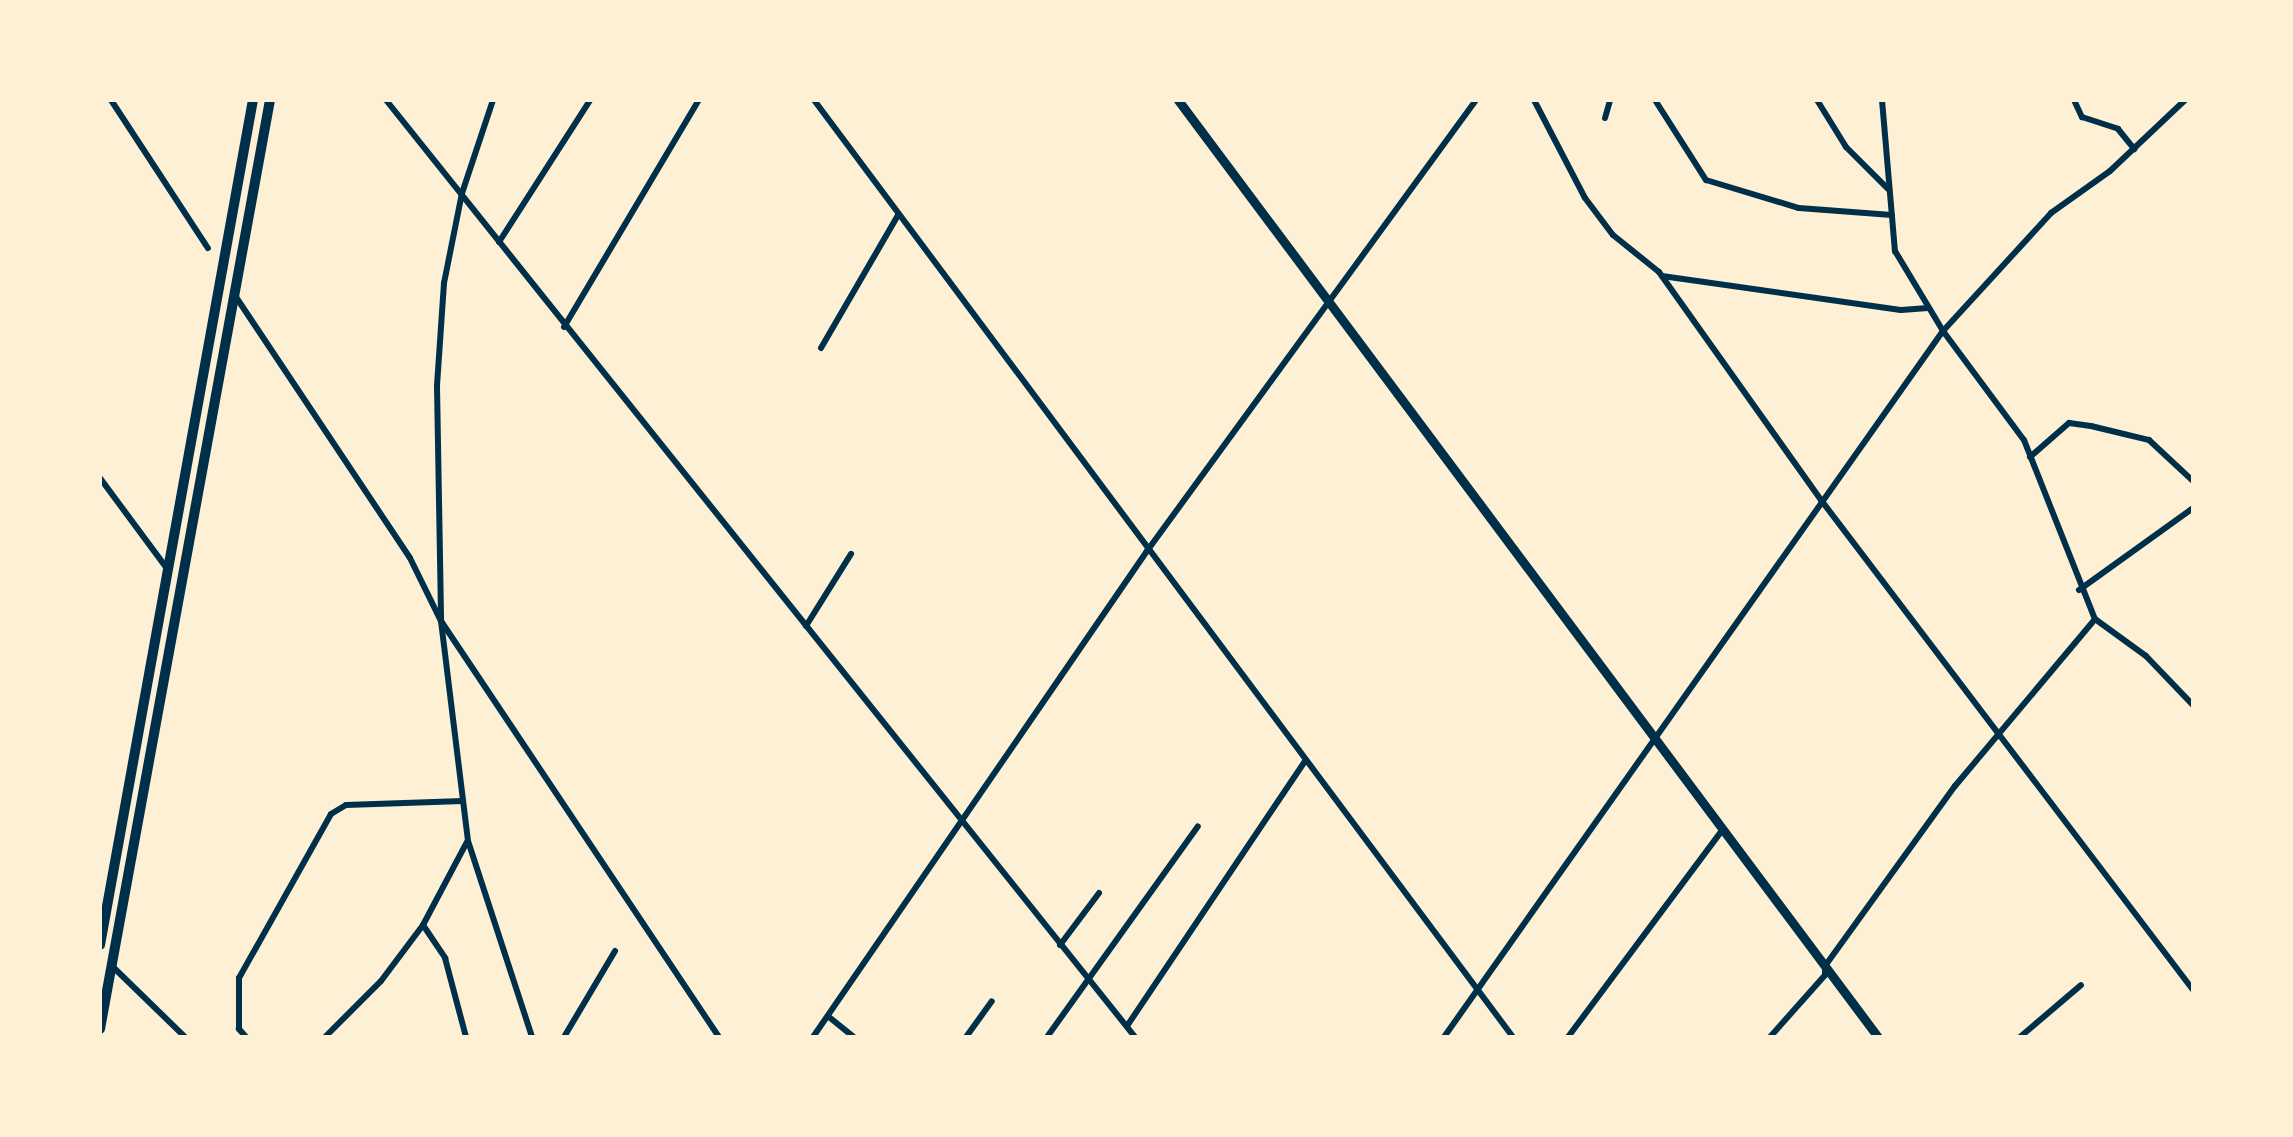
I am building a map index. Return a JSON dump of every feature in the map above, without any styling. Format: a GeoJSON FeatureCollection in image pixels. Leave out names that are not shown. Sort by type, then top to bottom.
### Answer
{"type":"FeatureCollection","features":[{"type":"Feature","properties":{"kind":"main road"},"geometry":{"type":"LineString","coordinates":[[100,945],[254,100]]}},
{"type":"Feature","properties":{"kind":"main road"},"geometry":{"type":"LineString","coordinates":[[100,1029],[270,100]]}},
{"type":"Feature","properties":{"kind":"main road"},"geometry":{"type":"LineString","coordinates":[[1178,100],[1878,1037]]}},
{"type":"Feature","properties":{"kind":"street"},"geometry":{"type":"LineString","coordinates":[[111,100],[208,248]]}},
{"type":"Feature","properties":{"kind":"street"},"geometry":{"type":"LineString","coordinates":[[386,100],[960,824],[1135,1037]]}},
{"type":"Feature","properties":{"kind":"street"},"geometry":{"type":"LineString","coordinates":[[493,100],[462,193],[444,283],[437,386],[441,621],[468,841],[532,1037]]}},
{"type":"Feature","properties":{"kind":"street"},"geometry":{"type":"LineString","coordinates":[[499,242],[590,100]]}},
{"type":"Feature","properties":{"kind":"street"},"geometry":{"type":"LineString","coordinates":[[564,326],[699,100]]}},
{"type":"Feature","properties":{"kind":"street"},"geometry":{"type":"LineString","coordinates":[[814,100],[1513,1037]]}},
{"type":"Feature","properties":{"kind":"street"},"geometry":{"type":"LineString","coordinates":[[813,1037],[1147,551],[1332,306],[1476,100]]}},
{"type":"Feature","properties":{"kind":"street"},"geometry":{"type":"LineString","coordinates":[[1534,100],[1586,198],[1614,235],[1661,276],[1821,500],[2193,990]]}},
{"type":"Feature","properties":{"kind":"street"},"geometry":{"type":"LineString","coordinates":[[1605,118],[1610,100]]}},
{"type":"Feature","properties":{"kind":"street"},"geometry":{"type":"LineString","coordinates":[[1655,100],[1706,180],[1799,208],[1892,215]]}},
{"type":"Feature","properties":{"kind":"street"},"geometry":{"type":"LineString","coordinates":[[1817,100],[1846,147],[1890,189]]}},
{"type":"Feature","properties":{"kind":"street"},"geometry":{"type":"LineString","coordinates":[[1882,100],[1895,251],[1943,331],[2030,457],[2079,590],[2095,619],[2146,656],[2193,705]]}},
{"type":"Feature","properties":{"kind":"street"},"geometry":{"type":"LineString","coordinates":[[2074,100],[2082,116],[2118,128],[2134,149]]}},
{"type":"Feature","properties":{"kind":"street"},"geometry":{"type":"LineString","coordinates":[[1444,1037],[1943,331],[2051,213],[2134,149],[2185,100]]}},
{"type":"Feature","properties":{"kind":"street"},"geometry":{"type":"LineString","coordinates":[[821,348],[898,214]]}},
{"type":"Feature","properties":{"kind":"street"},"geometry":{"type":"LineString","coordinates":[[1661,276],[1901,310],[1928,308]]}},
{"type":"Feature","properties":{"kind":"street"},"geometry":{"type":"LineString","coordinates":[[234,294],[410,558],[441,621],[719,1037]]}},
{"type":"Feature","properties":{"kind":"street"},"geometry":{"type":"LineString","coordinates":[[2030,457],[2069,424],[2091,426],[2149,440],[2193,481]]}},
{"type":"Feature","properties":{"kind":"street"},"geometry":{"type":"LineString","coordinates":[[100,478],[168,570]]}},
{"type":"Feature","properties":{"kind":"street"},"geometry":{"type":"LineString","coordinates":[[2079,590],[2193,508]]}},
{"type":"Feature","properties":{"kind":"street"},"geometry":{"type":"LineString","coordinates":[[806,626],[850,554]]}},
{"type":"Feature","properties":{"kind":"street"},"geometry":{"type":"LineString","coordinates":[[1770,1037],[1825,975],[1825,966],[1955,786],[2002,738],[2095,619]]}},
{"type":"Feature","properties":{"kind":"street"},"geometry":{"type":"LineString","coordinates":[[1127,1026],[1304,761]]}},
{"type":"Feature","properties":{"kind":"street"},"geometry":{"type":"LineString","coordinates":[[246,1037],[239,1029],[239,978],[331,814],[346,805],[463,801]]}},
{"type":"Feature","properties":{"kind":"street"},"geometry":{"type":"LineString","coordinates":[[1047,1037],[1198,826]]}},
{"type":"Feature","properties":{"kind":"street"},"geometry":{"type":"LineString","coordinates":[[1568,1037],[1723,829]]}},
{"type":"Feature","properties":{"kind":"street"},"geometry":{"type":"LineString","coordinates":[[324,1037],[381,981],[423,924],[468,841]]}},
{"type":"Feature","properties":{"kind":"street"},"geometry":{"type":"LineString","coordinates":[[1060,945],[1099,893]]}},
{"type":"Feature","properties":{"kind":"street"},"geometry":{"type":"LineString","coordinates":[[423,924],[445,958],[466,1037]]}},
{"type":"Feature","properties":{"kind":"street"},"geometry":{"type":"LineString","coordinates":[[564,1037],[614,950]]}},
{"type":"Feature","properties":{"kind":"street"},"geometry":{"type":"LineString","coordinates":[[112,966],[185,1037]]}},
{"type":"Feature","properties":{"kind":"street"},"geometry":{"type":"LineString","coordinates":[[2020,1037],[2081,985]]}},
{"type":"Feature","properties":{"kind":"street"},"geometry":{"type":"LineString","coordinates":[[966,1037],[992,1001]]}},
{"type":"Feature","properties":{"kind":"street"},"geometry":{"type":"LineString","coordinates":[[828,1017],[854,1037]]}}]}
